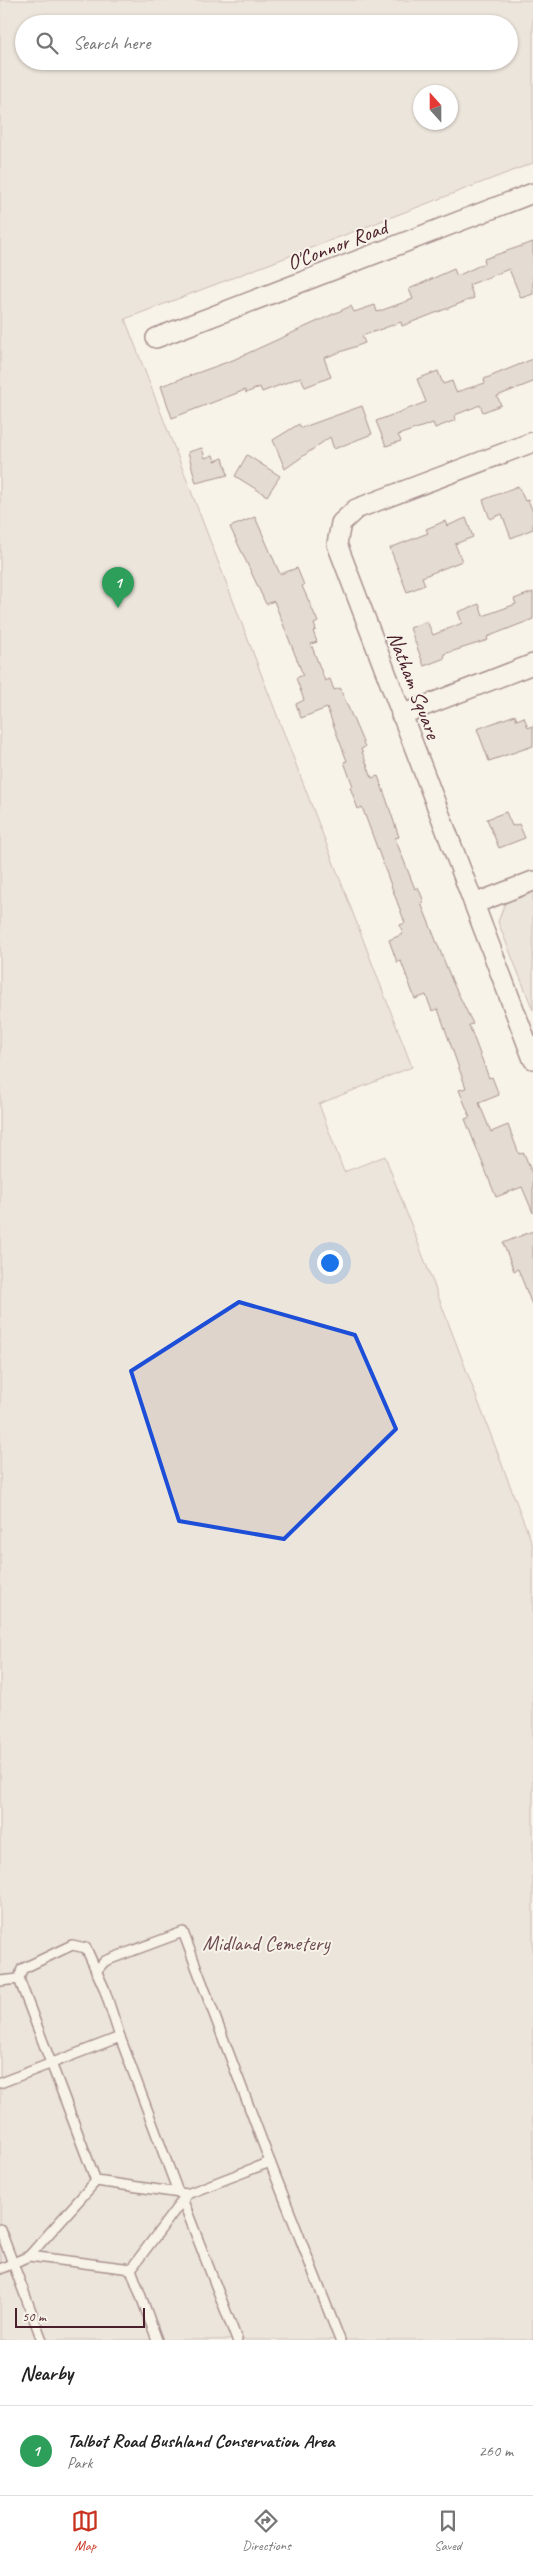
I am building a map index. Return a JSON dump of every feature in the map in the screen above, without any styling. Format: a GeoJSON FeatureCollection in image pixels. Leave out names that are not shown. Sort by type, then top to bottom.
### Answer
{"type":"FeatureCollection","features":[{"type":"Feature","properties":{"kind":"street","name":"O'Connor Road"},"geometry":{"type":"LineString","coordinates":[[156,338],[533,193]]}},
{"type":"Feature","properties":{"kind":"street","name":"Natham Square"},"geometry":{"type":"LineString","coordinates":[[533,442],[356,509],[341,523],[336,544],[533,1059]]}},
{"type":"Feature","properties":{"kind":"street"},"geometry":{"type":"LineString","coordinates":[[401,715],[533,664]]}},
{"type":"Feature","properties":{"kind":"street"},"geometry":{"type":"LineString","coordinates":[[474,904],[533,881]]}},
{"type":"Feature","properties":{"kind":"lane"},"geometry":{"type":"LineString","coordinates":[[96,1971],[105,1961],[183,1932],[340,2340]]}},
{"type":"Feature","properties":{"kind":"lane"},"geometry":{"type":"LineString","coordinates":[[96,2181],[19,1980],[22,1969],[72,1945],[86,1948],[96,1971],[237,2340]]}},
{"type":"Feature","properties":{"kind":"lane"},"geometry":{"type":"LineString","coordinates":[[0,1981],[19,1980]]}},
{"type":"Feature","properties":{"kind":"lane"},"geometry":{"type":"LineString","coordinates":[[0,2083],[120,2037]]}},
{"type":"Feature","properties":{"kind":"lane"},"geometry":{"type":"LineString","coordinates":[[96,2181],[183,2196],[270,2162]]}},
{"type":"Feature","properties":{"kind":"lane"},"geometry":{"type":"LineString","coordinates":[[0,2268],[29,2256],[96,2181]]}},
{"type":"Feature","properties":{"kind":"lane"},"geometry":{"type":"LineString","coordinates":[[131,2269],[183,2196]]}},
{"type":"Feature","properties":{"kind":"lane"},"geometry":{"type":"LineString","coordinates":[[0,2229],[42,2340]]}},
{"type":"Feature","properties":{"kind":"lane"},"geometry":{"type":"LineString","coordinates":[[29,2256],[131,2269]]}},
{"type":"Feature","properties":{"kind":"lane"},"geometry":{"type":"LineString","coordinates":[[131,2269],[158,2340]]}},
{"type":"Feature","properties":{"kind":"highlighted area"},"geometry":{"type":"Polygon","coordinates":[[[239,1302],[355,1335],[396,1429],[284,1539],[179,1521],[131,1371],[239,1302]]]}},
{"type":"Feature","properties":{"kind":"green space","name":"Midland Cemetery"},"geometry":{"type":"Polygon","coordinates":[[[0,0],[533,0],[533,163],[125,319],[412,1067],[319,1104],[344,1172],[385,1156],[533,1546],[533,2340],[0,2340],[0,0]]]}},
{"type":"Feature","properties":{"kind":"green space"},"geometry":{"type":"Polygon","coordinates":[[[533,889],[533,1010],[498,922],[506,900],[533,889]]]}},
{"type":"Feature","properties":{"kind":"building"},"geometry":{"type":"Polygon","coordinates":[[[533,242],[533,294],[521,298],[509,269],[469,285],[474,298],[402,326],[401,322],[362,336],[365,343],[324,358],[331,377],[305,387],[301,377],[262,392],[260,387],[246,393],[245,390],[172,418],[161,386],[233,360],[351,306],[354,312],[375,305],[377,312],[413,299],[409,289],[454,269],[457,276],[485,263],[484,259],[533,242]]]}},
{"type":"Feature","properties":{"kind":"building"},"geometry":{"type":"Polygon","coordinates":[[[533,359],[533,382],[497,396],[501,405],[483,412],[480,405],[455,415],[456,420],[435,428],[433,423],[398,435],[401,441],[386,446],[376,421],[426,402],[417,379],[438,371],[443,384],[452,381],[456,392],[485,383],[484,379],[533,359]]]}},
{"type":"Feature","properties":{"kind":"building"},"geometry":{"type":"Polygon","coordinates":[[[362,406],[372,434],[334,449],[330,437],[285,469],[273,440],[299,424],[301,428],[362,406]]]}},
{"type":"Feature","properties":{"kind":"building"},"geometry":{"type":"Polygon","coordinates":[[[202,448],[205,458],[213,455],[215,461],[223,458],[228,475],[196,483],[188,452],[202,448]]]}},
{"type":"Feature","properties":{"kind":"building"},"geometry":{"type":"Polygon","coordinates":[[[247,455],[280,476],[267,496],[235,476],[247,455]]]}},
{"type":"Feature","properties":{"kind":"building"},"geometry":{"type":"Polygon","coordinates":[[[518,486],[525,501],[528,500],[533,512],[533,529],[511,538],[502,514],[490,519],[483,500],[518,486]]]}},
{"type":"Feature","properties":{"kind":"building"},"geometry":{"type":"Polygon","coordinates":[[[255,517],[280,574],[297,568],[304,585],[302,586],[318,622],[314,624],[316,630],[313,631],[317,642],[311,644],[325,681],[330,679],[334,690],[340,688],[365,747],[361,749],[372,778],[378,776],[399,837],[395,838],[415,889],[418,887],[424,902],[421,903],[453,983],[473,1024],[469,1025],[489,1078],[492,1077],[499,1095],[479,1103],[491,1132],[508,1125],[519,1154],[524,1153],[533,1176],[533,1213],[522,1187],[496,1197],[465,1119],[470,1117],[459,1090],[466,1088],[438,1009],[432,1011],[426,995],[415,999],[401,961],[397,962],[389,940],[403,934],[400,925],[405,923],[362,807],[358,809],[350,787],[353,786],[344,762],[347,761],[327,708],[301,718],[296,704],[304,700],[296,678],[303,675],[274,601],[266,604],[230,527],[255,517]]]}},
{"type":"Feature","properties":{"kind":"building"},"geometry":{"type":"Polygon","coordinates":[[[466,518],[473,537],[455,544],[462,561],[422,577],[425,585],[407,592],[390,548],[428,533],[426,529],[445,521],[447,526],[466,518]]]}},
{"type":"Feature","properties":{"kind":"building"},"geometry":{"type":"Polygon","coordinates":[[[533,592],[533,619],[487,637],[488,640],[444,654],[445,658],[424,666],[410,628],[427,621],[433,635],[462,623],[458,612],[479,604],[483,616],[516,604],[514,599],[533,592]]]}},
{"type":"Feature","properties":{"kind":"building"},"geometry":{"type":"Polygon","coordinates":[[[515,715],[517,720],[524,717],[528,728],[533,726],[533,746],[489,761],[477,729],[515,715]]]}},
{"type":"Feature","properties":{"kind":"building"},"geometry":{"type":"Polygon","coordinates":[[[506,812],[512,826],[519,824],[525,838],[499,848],[487,819],[506,812]]]}},
{"type":"Feature","properties":{"kind":"building"},"geometry":{"type":"Polygon","coordinates":[[[533,1231],[532,1305],[518,1269],[514,1271],[503,1243],[533,1231]]]}},
{"type":"Feature","properties":{"kind":"place","name":"Talbot Road Bushland Conservation Area"},"geometry":{"type":"Point","coordinates":[118,608]}}]}
